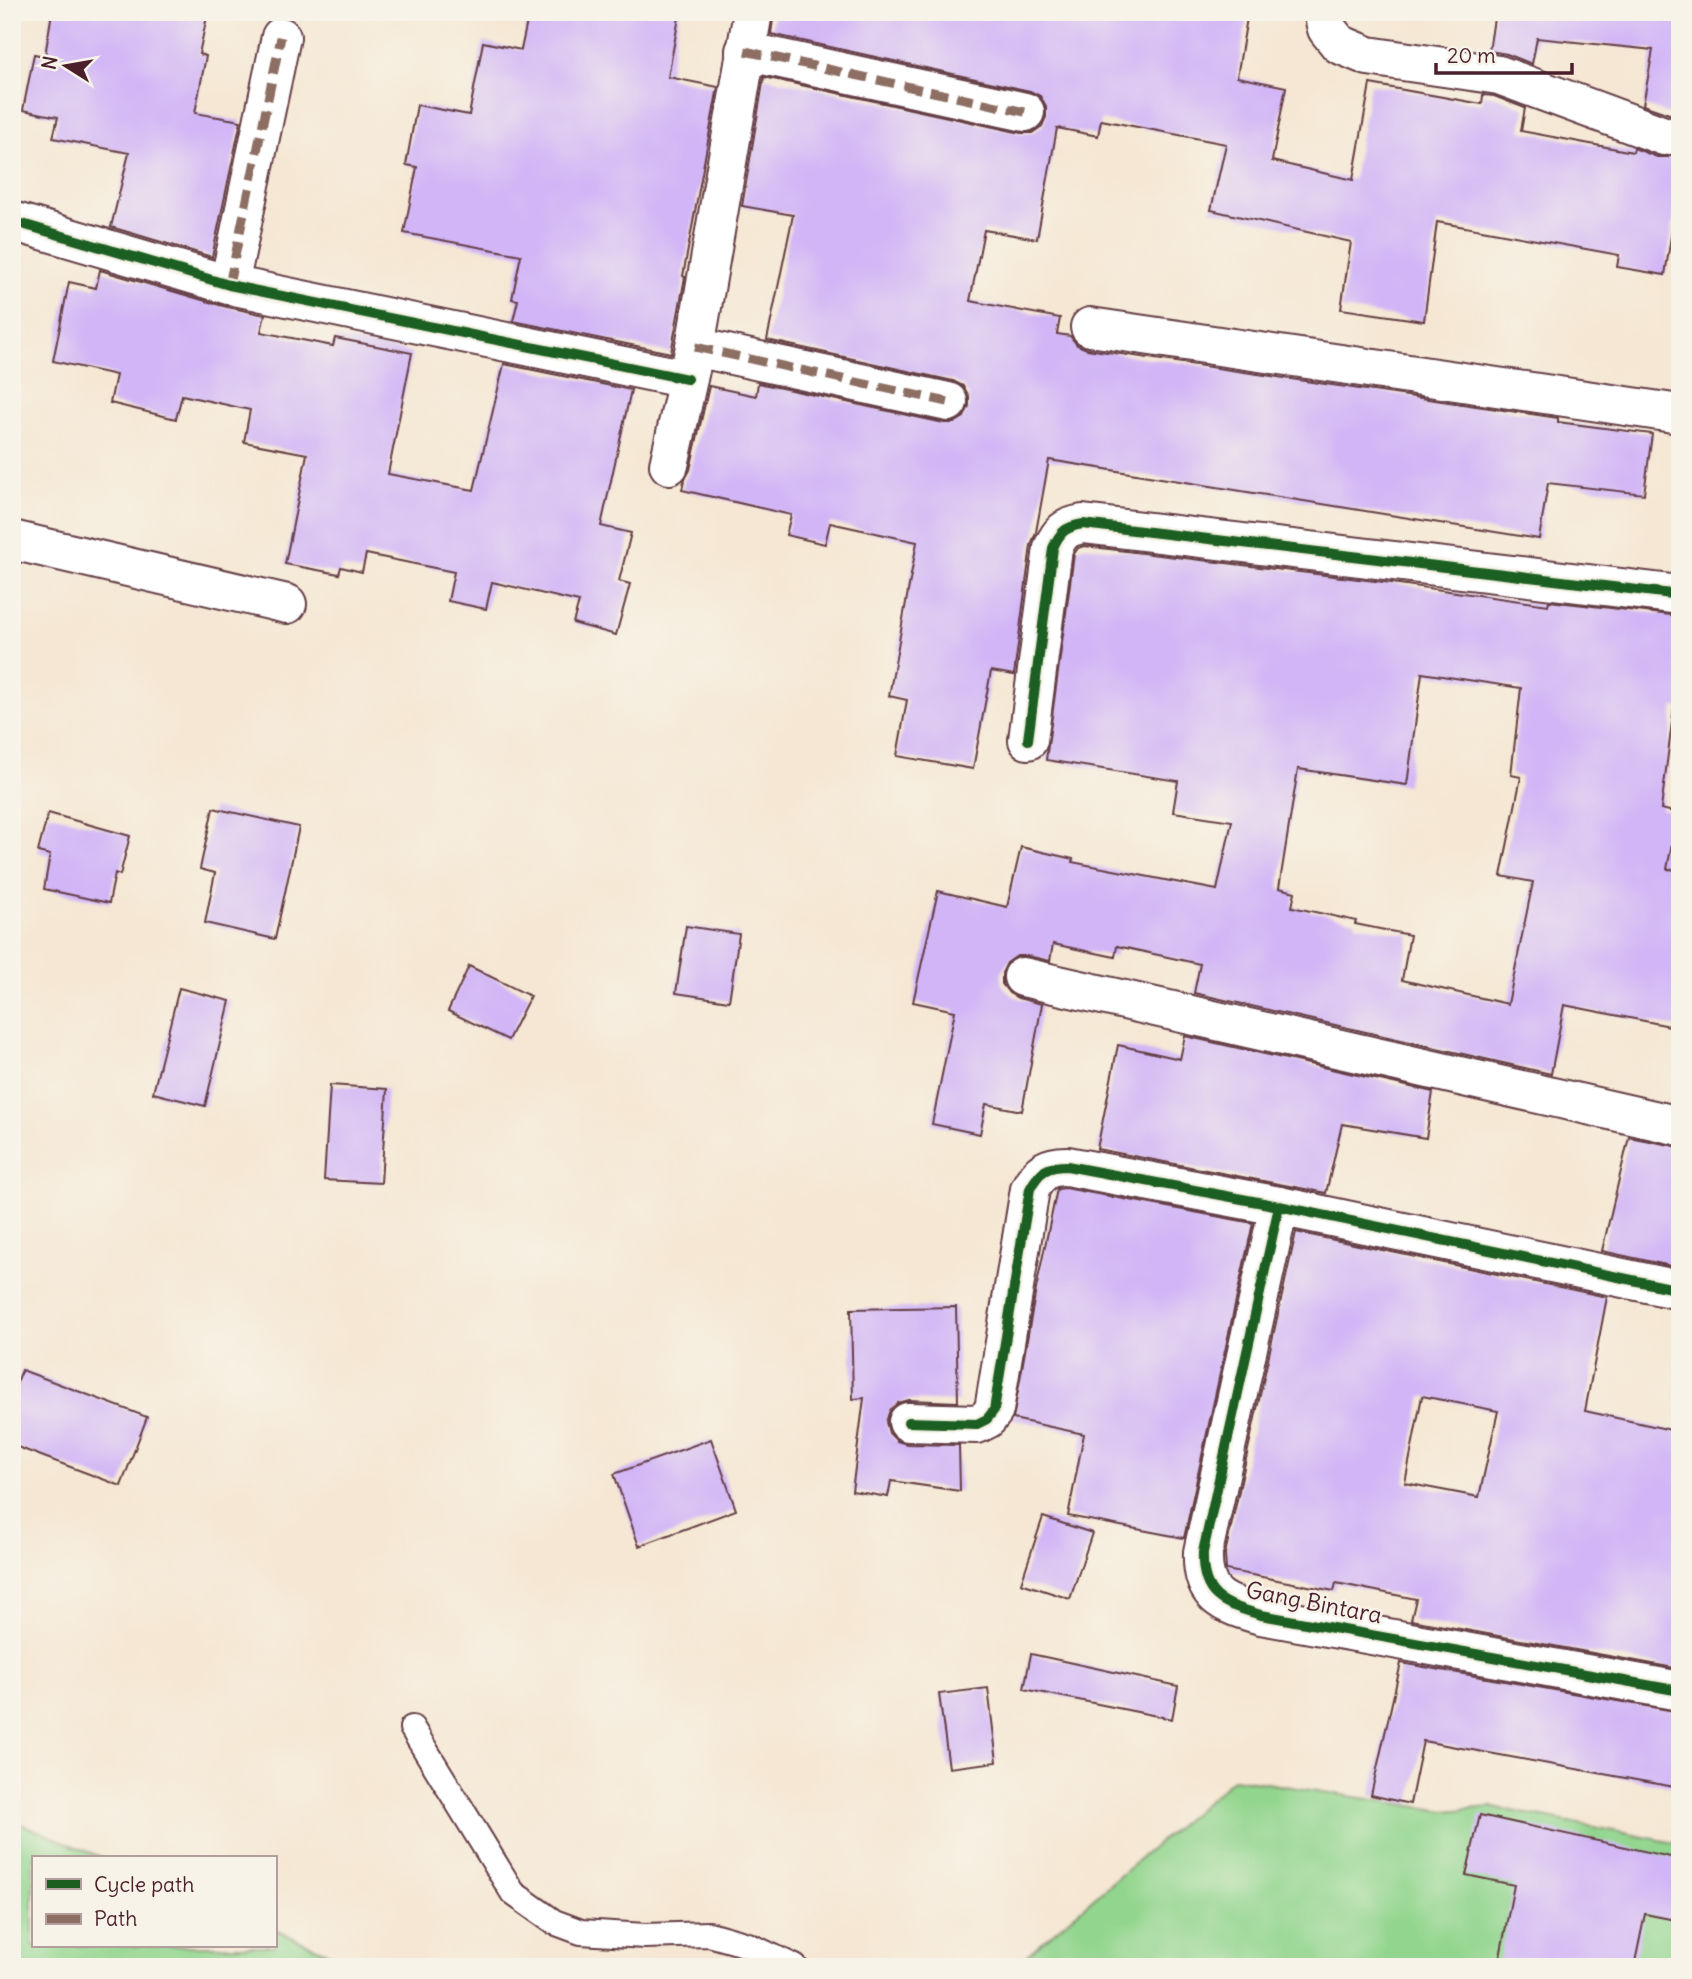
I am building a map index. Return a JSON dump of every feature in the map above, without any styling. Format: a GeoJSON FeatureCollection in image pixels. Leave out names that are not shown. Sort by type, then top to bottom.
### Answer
{"type":"FeatureCollection","features":[{"type":"Feature","properties":{"kind":"street"},"geometry":{"type":"LineString","coordinates":[[669,465],[691,363],[753,12]]}},
{"type":"Feature","properties":{"kind":"street"},"geometry":{"type":"LineString","coordinates":[[1323,12],[1327,29],[1339,44],[1368,56],[1499,75],[1664,136]]}},
{"type":"Feature","properties":{"kind":"street"},"geometry":{"type":"LineString","coordinates":[[229,285],[281,37]]}},
{"type":"Feature","properties":{"kind":"street"},"geometry":{"type":"LineString","coordinates":[[745,51],[1025,112]]}},
{"type":"Feature","properties":{"kind":"street"},"geometry":{"type":"LineString","coordinates":[[12,221],[229,285],[691,363],[948,402]]}},
{"type":"Feature","properties":{"kind":"street"},"geometry":{"type":"LineString","coordinates":[[1090,327],[1680,414]]}},
{"type":"Feature","properties":{"kind":"street"},"geometry":{"type":"LineString","coordinates":[[1028,740],[1054,548],[1059,533],[1070,526],[1083,524],[1680,595]]}},
{"type":"Feature","properties":{"kind":"street"},"geometry":{"type":"LineString","coordinates":[[12,540],[287,604]]}},
{"type":"Feature","properties":{"kind":"street"},"geometry":{"type":"LineString","coordinates":[[1023,977],[1680,1126]]}},
{"type":"Feature","properties":{"kind":"street"},"geometry":{"type":"LineString","coordinates":[[908,1422],[977,1424],[987,1419],[994,1410],[1030,1189],[1043,1170],[1052,1166],[1067,1166],[1279,1206],[1680,1290]]}},
{"type":"Feature","properties":{"kind":"street","name":"Gang Bintara"},"geometry":{"type":"LineString","coordinates":[[1279,1206],[1203,1552],[1202,1571],[1212,1593],[1229,1606],[1261,1615],[1680,1691]]}},
{"type":"Feature","properties":{"kind":"lane"},"geometry":{"type":"LineString","coordinates":[[412,1728],[513,1893],[554,1922],[581,1932],[645,1936],[709,1934],[748,1945],[795,1967]]}},
{"type":"Feature","properties":{"kind":"green space"},"geometry":{"type":"Polygon","coordinates":[[[1234,1778],[1445,1811],[1492,1807],[1680,1844],[1680,1950],[1676,1967],[1013,1967],[1234,1778]]]}},
{"type":"Feature","properties":{"kind":"green space"},"geometry":{"type":"Polygon","coordinates":[[[12,1820],[98,1856],[32,1856],[32,1948],[276,1948],[276,1930],[362,1967],[12,1967],[12,1820]]]}},
{"type":"Feature","properties":{"kind":"building"},"geometry":{"type":"Polygon","coordinates":[[[52,12],[208,12],[199,54],[206,56],[195,113],[241,121],[212,257],[111,227],[129,153],[53,138],[58,117],[23,110],[34,54],[45,56],[52,12]]]}},
{"type":"Feature","properties":{"kind":"building"},"geometry":{"type":"Polygon","coordinates":[[[529,12],[680,12],[668,77],[718,87],[671,353],[513,321],[518,300],[512,299],[521,255],[404,233],[417,167],[406,165],[417,105],[469,115],[483,42],[521,50],[529,12]]]}},
{"type":"Feature","properties":{"kind":"building"},"geometry":{"type":"Polygon","coordinates":[[[774,12],[1248,12],[1237,77],[1286,87],[1272,161],[1353,180],[1370,84],[1482,104],[1483,95],[1494,96],[1525,108],[1521,131],[1633,152],[1634,148],[1657,157],[1668,157],[1680,150],[1680,205],[1676,204],[1665,275],[1617,267],[1619,255],[1437,222],[1424,321],[1341,309],[1351,242],[1211,210],[1226,144],[1101,120],[1098,136],[1057,128],[1037,239],[984,230],[970,301],[1060,318],[1057,334],[1070,336],[1077,345],[1087,349],[1558,418],[1558,422],[1652,434],[1644,494],[1548,483],[1539,539],[1049,460],[1036,532],[1031,545],[1014,675],[991,671],[973,769],[897,756],[907,700],[889,696],[917,542],[830,523],[825,544],[786,535],[791,515],[682,490],[690,470],[709,386],[756,396],[758,383],[944,423],[954,423],[964,417],[969,406],[969,396],[963,386],[953,381],[767,340],[793,215],[742,206],[764,77],[1021,133],[1032,133],[1042,126],[1046,117],[1046,106],[1040,96],[1030,91],[771,34],[774,12]]]}},
{"type":"Feature","properties":{"kind":"building"},"geometry":{"type":"Polygon","coordinates":[[[1495,12],[1680,12],[1680,121],[1672,115],[1643,105],[1653,50],[1537,38],[1532,64],[1507,54],[1489,51],[1495,12]]]}},
{"type":"Feature","properties":{"kind":"building"},"geometry":{"type":"Polygon","coordinates":[[[100,270],[223,306],[265,315],[261,332],[333,346],[335,338],[412,353],[388,474],[474,490],[504,364],[631,390],[601,526],[631,533],[619,581],[630,584],[616,635],[573,623],[579,602],[492,582],[486,609],[448,601],[454,572],[366,554],[362,572],[341,567],[339,574],[285,564],[307,454],[244,442],[250,410],[182,395],[176,419],[110,403],[116,375],[53,361],[69,282],[96,288],[100,270]]]}},
{"type":"Feature","properties":{"kind":"building"},"geometry":{"type":"Polygon","coordinates":[[[1084,546],[1392,583],[1548,605],[1549,601],[1680,616],[1680,708],[1674,707],[1661,809],[1678,813],[1667,869],[1680,870],[1680,1028],[1564,1005],[1551,1074],[1194,993],[1200,964],[1117,946],[1115,957],[1053,944],[1050,961],[1017,956],[1007,963],[1002,973],[1002,984],[1009,993],[1042,1004],[1022,1111],[986,1104],[980,1134],[932,1124],[955,1011],[913,1002],[938,891],[1007,907],[1021,847],[1073,859],[1072,862],[1217,890],[1232,821],[1173,812],[1178,781],[1046,760],[1074,554],[1078,548],[1084,546]],[[1422,673],[1407,785],[1298,769],[1279,888],[1295,892],[1292,907],[1410,935],[1402,980],[1508,1004],[1533,882],[1501,876],[1521,777],[1511,775],[1521,688],[1422,673]]]}},
{"type":"Feature","properties":{"kind":"building"},"geometry":{"type":"Polygon","coordinates":[[[213,808],[299,827],[275,939],[205,923],[215,873],[200,869],[213,808]]]}},
{"type":"Feature","properties":{"kind":"building"},"geometry":{"type":"Polygon","coordinates":[[[48,813],[130,836],[120,875],[115,873],[109,903],[44,889],[50,855],[38,852],[48,813]]]}},
{"type":"Feature","properties":{"kind":"building"},"geometry":{"type":"Polygon","coordinates":[[[686,926],[739,934],[729,1001],[676,993],[686,926]]]}},
{"type":"Feature","properties":{"kind":"building"},"geometry":{"type":"Polygon","coordinates":[[[469,966],[530,996],[508,1040],[448,1011],[469,966]]]}},
{"type":"Feature","properties":{"kind":"building"},"geometry":{"type":"Polygon","coordinates":[[[179,988],[230,1001],[205,1106],[153,1093],[179,988]]]}},
{"type":"Feature","properties":{"kind":"building"},"geometry":{"type":"Polygon","coordinates":[[[1185,1036],[1433,1092],[1426,1138],[1342,1124],[1326,1193],[1097,1149],[1118,1045],[1180,1059],[1185,1036]]]}},
{"type":"Feature","properties":{"kind":"building"},"geometry":{"type":"Polygon","coordinates":[[[330,1085],[387,1089],[381,1183],[324,1180],[330,1085]]]}},
{"type":"Feature","properties":{"kind":"building"},"geometry":{"type":"Polygon","coordinates":[[[1629,1137],[1680,1147],[1680,1268],[1602,1251],[1629,1137]]]}},
{"type":"Feature","properties":{"kind":"building"},"geometry":{"type":"Polygon","coordinates":[[[1065,1188],[1253,1223],[1184,1538],[1068,1516],[1084,1434],[1013,1419],[1057,1189],[1065,1188]]]}},
{"type":"Feature","properties":{"kind":"building"},"geometry":{"type":"Polygon","coordinates":[[[1296,1232],[1607,1297],[1585,1411],[1680,1432],[1680,1669],[1411,1620],[1416,1599],[1336,1583],[1334,1591],[1226,1570],[1225,1554],[1296,1232]],[[1422,1396],[1405,1483],[1479,1497],[1498,1411],[1422,1396]]]}},
{"type":"Feature","properties":{"kind":"building"},"geometry":{"type":"Polygon","coordinates":[[[956,1307],[958,1402],[909,1400],[898,1403],[890,1410],[886,1422],[889,1433],[897,1441],[907,1444],[959,1445],[960,1491],[891,1481],[888,1497],[852,1491],[864,1398],[853,1399],[851,1309],[956,1307]]]}},
{"type":"Feature","properties":{"kind":"building"},"geometry":{"type":"Polygon","coordinates":[[[22,1370],[147,1417],[121,1486],[12,1445],[12,1395],[22,1370]]]}},
{"type":"Feature","properties":{"kind":"building"},"geometry":{"type":"Polygon","coordinates":[[[711,1439],[736,1510],[639,1546],[614,1474],[711,1439]]]}},
{"type":"Feature","properties":{"kind":"building"},"geometry":{"type":"Polygon","coordinates":[[[1043,1517],[1092,1533],[1070,1599],[1021,1583],[1043,1517]]]}},
{"type":"Feature","properties":{"kind":"building"},"geometry":{"type":"Polygon","coordinates":[[[1031,1654],[1178,1686],[1172,1719],[1024,1689],[1031,1654]]]}},
{"type":"Feature","properties":{"kind":"building"},"geometry":{"type":"Polygon","coordinates":[[[1401,1663],[1680,1712],[1680,1788],[1423,1741],[1410,1804],[1371,1795],[1401,1663]]]}},
{"type":"Feature","properties":{"kind":"building"},"geometry":{"type":"Polygon","coordinates":[[[988,1688],[997,1762],[949,1768],[939,1694],[988,1688]]]}},
{"type":"Feature","properties":{"kind":"building"},"geometry":{"type":"Polygon","coordinates":[[[1480,1815],[1680,1859],[1680,1921],[1645,1914],[1634,1967],[1498,1967],[1514,1885],[1466,1875],[1480,1815]]]}},
{"type":"Feature","properties":{"kind":"marked path"},"geometry":{"type":"LineString","coordinates":[[229,285],[281,37]]}},
{"type":"Feature","properties":{"kind":"marked path"},"geometry":{"type":"LineString","coordinates":[[745,51],[1025,112]]}},
{"type":"Feature","properties":{"kind":"marked path"},"geometry":{"type":"LineString","coordinates":[[695,347],[948,402]]}},
{"type":"Feature","properties":{"kind":"cycle path"},"geometry":{"type":"LineString","coordinates":[[12,221],[229,285],[687,379]]}},
{"type":"Feature","properties":{"kind":"cycle path"},"geometry":{"type":"LineString","coordinates":[[1028,740],[1053,548],[1064,531],[1077,525],[1680,595]]}},
{"type":"Feature","properties":{"kind":"cycle path"},"geometry":{"type":"LineString","coordinates":[[908,1422],[977,1424],[987,1419],[994,1410],[1030,1189],[1041,1174],[1054,1167],[1067,1166],[1279,1206],[1680,1290]]}},
{"type":"Feature","properties":{"kind":"cycle path"},"geometry":{"type":"LineString","coordinates":[[1279,1206],[1203,1552],[1203,1567],[1210,1588],[1225,1602],[1261,1615],[1680,1691]]}}]}
